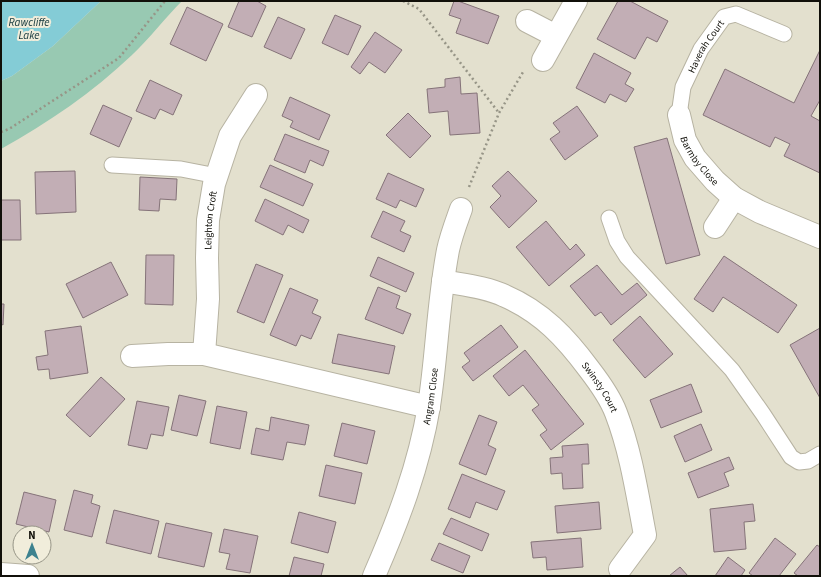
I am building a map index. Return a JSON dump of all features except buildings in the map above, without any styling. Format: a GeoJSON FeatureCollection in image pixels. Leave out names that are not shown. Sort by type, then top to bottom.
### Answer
{"type":"FeatureCollection","features":[{"type":"Feature","properties":{"kind":"street"},"geometry":{"type":"LineString","coordinates":[[543,60],[576,1]]}},
{"type":"Feature","properties":{"kind":"street"},"geometry":{"type":"LineString","coordinates":[[527,21],[556,36]]}},
{"type":"Feature","properties":{"kind":"street","name":"Leighton Croft"},"geometry":{"type":"LineString","coordinates":[[204,354],[208,299],[208,220],[214,184],[230,136],[256,95]]}},
{"type":"Feature","properties":{"kind":"street","name":"Barmby Close"},"geometry":{"type":"LineString","coordinates":[[679,114],[685,140],[695,158],[715,181],[734,198],[760,212],[820,237]]}},
{"type":"Feature","properties":{"kind":"street"},"geometry":{"type":"LineString","coordinates":[[715,227],[734,198]]}},
{"type":"Feature","properties":{"kind":"street","name":"Angram Close"},"geometry":{"type":"LineString","coordinates":[[374,576],[405,499],[419,450],[429,407],[443,281],[449,248],[460,209]]}},
{"type":"Feature","properties":{"kind":"street","name":"Swinsty Court"},"geometry":{"type":"LineString","coordinates":[[443,281],[484,289],[505,296],[528,308],[551,324],[560,333],[600,383],[615,412],[623,434],[632,466],[645,534],[620,569]]}},
{"type":"Feature","properties":{"kind":"street"},"geometry":{"type":"LineString","coordinates":[[132,356],[204,354],[429,407]]}},
{"type":"Feature","properties":{"kind":"street"},"geometry":{"type":"LineString","coordinates":[[1,574],[28,576]]}},
{"type":"Feature","properties":{"kind":"lane","name":"Haverah Court"},"geometry":{"type":"LineString","coordinates":[[679,114],[683,87],[701,49],[724,17],[736,14],[784,34]]}},
{"type":"Feature","properties":{"kind":"lane"},"geometry":{"type":"LineString","coordinates":[[112,165],[181,170],[217,176]]}},
{"type":"Feature","properties":{"kind":"lane"},"geometry":{"type":"LineString","coordinates":[[609,218],[617,241],[627,256],[732,370],[763,414],[790,457],[800,462],[804,462],[820,454]]}},
{"type":"Feature","properties":{"kind":"path"},"geometry":{"type":"LineString","coordinates":[[403,1],[419,9],[499,113]]}},
{"type":"Feature","properties":{"kind":"path"},"geometry":{"type":"LineString","coordinates":[[1,132],[9,129],[118,58],[165,2]]}},
{"type":"Feature","properties":{"kind":"path"},"geometry":{"type":"LineString","coordinates":[[460,209],[499,113],[524,70],[543,60]]}},
{"type":"Feature","properties":{"kind":"green space"},"geometry":{"type":"Polygon","coordinates":[[[101,1],[182,1],[139,48],[102,82],[53,118],[1,149],[1,81],[12,76],[53,46],[101,1]]]}},
{"type":"Feature","properties":{"kind":"water","name":"Rawcliffe Lake"},"geometry":{"type":"Polygon","coordinates":[[[1,1],[101,1],[53,46],[12,76],[1,81],[1,1]]]}}]}
